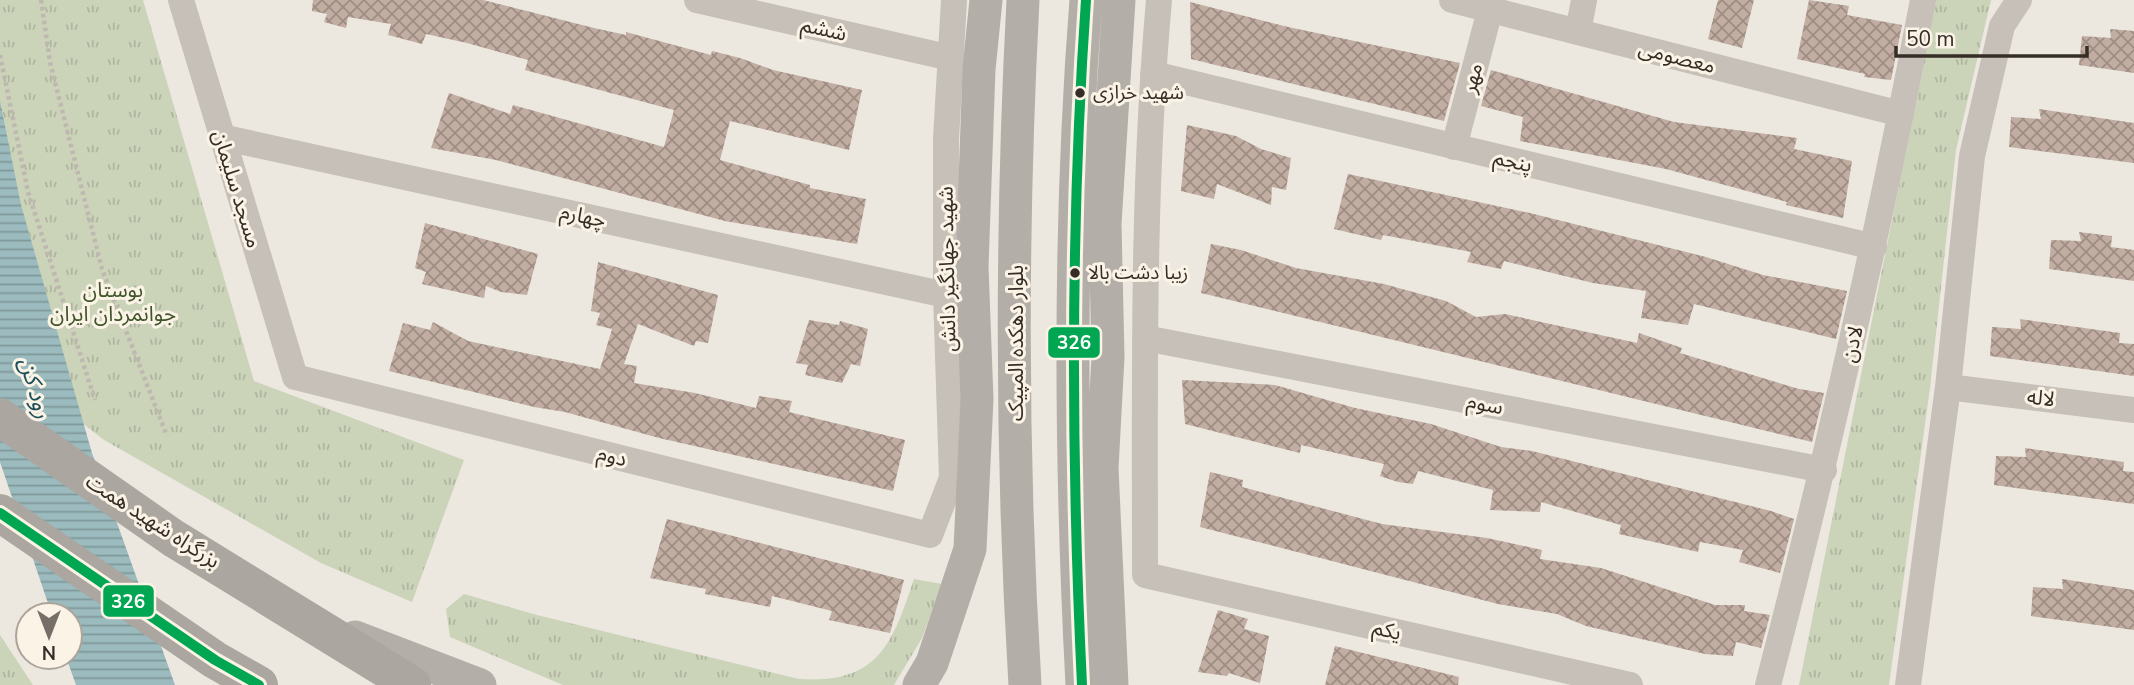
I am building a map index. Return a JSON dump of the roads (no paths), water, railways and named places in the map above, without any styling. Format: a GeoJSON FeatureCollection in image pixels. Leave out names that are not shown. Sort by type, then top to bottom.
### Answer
{"type":"FeatureCollection","features":[{"type":"Feature","properties":{"kind":"highway","name":"بزرگراه شهید همت"},"geometry":{"type":"LineString","coordinates":[[0,417],[173,538],[310,619],[412,685]]}},
{"type":"Feature","properties":{"kind":"highway"},"geometry":{"type":"LineString","coordinates":[[0,513],[215,660],[259,685]]}},
{"type":"Feature","properties":{"kind":"main road"},"geometry":{"type":"LineString","coordinates":[[919,685],[932,663],[970,549],[976,399],[973,254],[979,69],[986,0]]}},
{"type":"Feature","properties":{"kind":"main road","name":"بلوار دهکده المپیک"},"geometry":{"type":"LineString","coordinates":[[1023,0],[1017,125],[1015,369],[1018,564],[1025,685]]}},
{"type":"Feature","properties":{"kind":"main road"},"geometry":{"type":"LineString","coordinates":[[1082,685],[1071,378],[1075,140],[1086,0]]}},
{"type":"Feature","properties":{"kind":"main road"},"geometry":{"type":"LineString","coordinates":[[1112,685],[1102,468],[1108,357],[1105,223],[1119,0]]}},
{"type":"Feature","properties":{"kind":"main road"},"geometry":{"type":"LineString","coordinates":[[310,619],[480,685]]}},
{"type":"Feature","properties":{"kind":"street","name":"مسجد سلیمان"},"geometry":{"type":"LineString","coordinates":[[181,0],[295,377]]}},
{"type":"Feature","properties":{"kind":"street","name":"ششم"},"geometry":{"type":"LineString","coordinates":[[697,0],[951,58]]}},
{"type":"Feature","properties":{"kind":"street","name":"شهید جهانگیر دانش"},"geometry":{"type":"LineString","coordinates":[[930,535],[952,478],[946,295],[946,139],[954,0]]}},
{"type":"Feature","properties":{"kind":"street"},"geometry":{"type":"LineString","coordinates":[[1146,338],[1153,74],[1159,0]]}},
{"type":"Feature","properties":{"kind":"street","name":"معصومی"},"geometry":{"type":"LineString","coordinates":[[1452,0],[1901,114]]}},
{"type":"Feature","properties":{"kind":"street"},"geometry":{"type":"LineString","coordinates":[[1578,32],[1584,0]]}},
{"type":"Feature","properties":{"kind":"street","name":"لادن"},"geometry":{"type":"LineString","coordinates":[[1768,685],[1824,470],[1874,247],[1923,0]]}},
{"type":"Feature","properties":{"kind":"street"},"geometry":{"type":"LineString","coordinates":[[1908,685],[1948,387],[1972,156],[2002,26],[2019,0]]}},
{"type":"Feature","properties":{"kind":"street","name":"مهر"},"geometry":{"type":"LineString","coordinates":[[1454,146],[1490,9]]}},
{"type":"Feature","properties":{"kind":"street","name":"پنجم"},"geometry":{"type":"LineString","coordinates":[[1153,74],[1874,247]]}},
{"type":"Feature","properties":{"kind":"street","name":"چهارم"},"geometry":{"type":"LineString","coordinates":[[221,137],[946,295]]}},
{"type":"Feature","properties":{"kind":"street","name":"سوم"},"geometry":{"type":"LineString","coordinates":[[1146,338],[1824,470]]}},
{"type":"Feature","properties":{"kind":"street","name":"یکم"},"geometry":{"type":"LineString","coordinates":[[1146,338],[1145,575],[1630,685]]}},
{"type":"Feature","properties":{"kind":"street","name":"دوم"},"geometry":{"type":"LineString","coordinates":[[295,377],[930,535]]}},
{"type":"Feature","properties":{"kind":"street","name":"لاله"},"geometry":{"type":"LineString","coordinates":[[1948,387],[2134,410]]}},
{"type":"Feature","properties":{"kind":"water","name":"رود کن"},"geometry":{"type":"Polygon","coordinates":[[[0,101],[21,205],[92,453],[175,685],[76,685],[71,671],[84,671],[84,601],[47,601],[0,462],[0,101]]]}},
{"type":"Feature","properties":{"kind":"place","name":"شهید خرازی"},"geometry":{"type":"Point","coordinates":[1080,93]}},
{"type":"Feature","properties":{"kind":"place","name":"زیبا دشت بالا"},"geometry":{"type":"Point","coordinates":[1075,273]}},
{"type":"Feature","properties":{"kind":"park label","name":"بوستان جوانمردان ایران"},"geometry":{"type":"Point","coordinates":[113,302]}}]}
